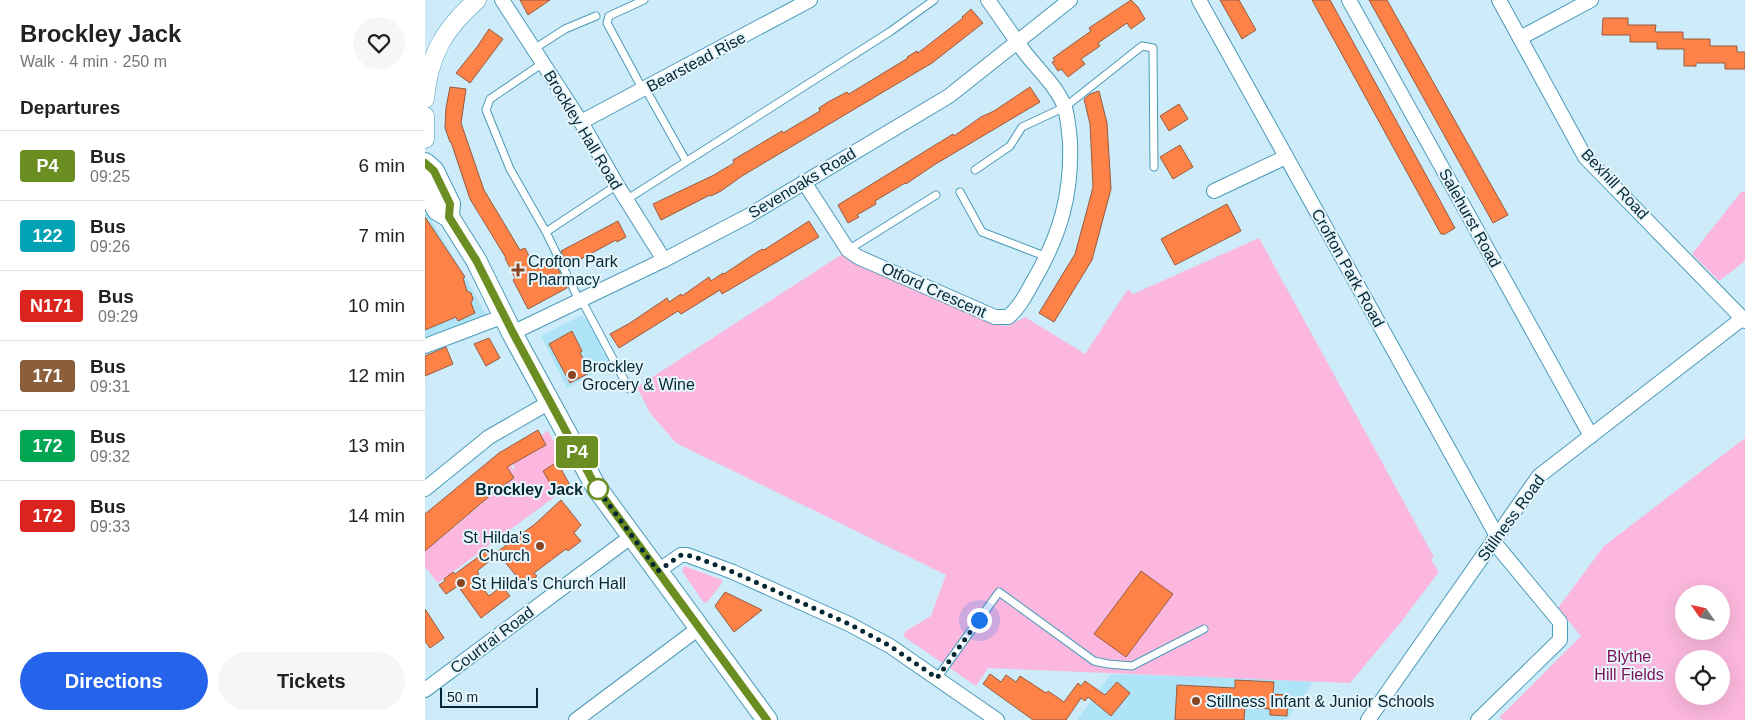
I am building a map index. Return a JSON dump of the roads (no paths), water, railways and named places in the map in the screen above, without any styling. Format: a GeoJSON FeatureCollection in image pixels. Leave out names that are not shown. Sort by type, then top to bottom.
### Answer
{"type":"FeatureCollection","features":[{"type":"Feature","properties":{"kind":"main road"},"geometry":{"type":"LineString","coordinates":[[425,163],[434,171],[450,204],[449,217]]}},
{"type":"Feature","properties":{"kind":"main road"},"geometry":{"type":"LineString","coordinates":[[426,191],[437,210],[449,217],[476,260],[508,325],[596,487],[765,719]]}},
{"type":"Feature","properties":{"kind":"street"},"geometry":{"type":"LineString","coordinates":[[425,99],[427,77],[440,42],[459,16],[477,0]]}},
{"type":"Feature","properties":{"kind":"street","name":"Brockley Hall Road"},"geometry":{"type":"LineString","coordinates":[[502,0],[581,122],[617,185],[664,260]]}},
{"type":"Feature","properties":{"kind":"street","name":"Bearstead Rise"},"geometry":{"type":"LineString","coordinates":[[581,122],[810,0]]}},
{"type":"Feature","properties":{"kind":"street","name":"Otford Crescent"},"geometry":{"type":"LineString","coordinates":[[804,182],[848,250],[858,257],[995,317],[1008,317],[1017,309],[1048,257],[1055,241],[1067,198],[1071,161],[1069,134],[1065,107],[1059,95],[1017,42],[988,0]]}},
{"type":"Feature","properties":{"kind":"street","name":"Sevenoaks Road"},"geometry":{"type":"LineString","coordinates":[[425,346],[508,325],[580,300],[664,260],[748,216],[949,96],[1070,0]]}},
{"type":"Feature","properties":{"kind":"street","name":"Crofton Park Road"},"geometry":{"type":"LineString","coordinates":[[1199,0],[1495,539],[1560,622],[1560,640],[1478,720]]}},
{"type":"Feature","properties":{"kind":"street","name":"Salehurst Road"},"geometry":{"type":"LineString","coordinates":[[1349,0],[1591,436]]}},
{"type":"Feature","properties":{"kind":"street","name":"Bexhill Road"},"geometry":{"type":"LineString","coordinates":[[1499,0],[1585,157],[1744,320]]}},
{"type":"Feature","properties":{"kind":"street"},"geometry":{"type":"LineString","coordinates":[[1520,38],[1591,0]]}},
{"type":"Feature","properties":{"kind":"street"},"geometry":{"type":"LineString","coordinates":[[425,116],[425,139]]}},
{"type":"Feature","properties":{"kind":"street"},"geometry":{"type":"LineString","coordinates":[[1214,191],[1286,157]]}},
{"type":"Feature","properties":{"kind":"street","name":"Stillness Road"},"geometry":{"type":"LineString","coordinates":[[1368,720],[1539,476],[1744,320]]}},
{"type":"Feature","properties":{"kind":"street"},"geometry":{"type":"LineString","coordinates":[[425,490],[489,437],[550,402]]}},
{"type":"Feature","properties":{"kind":"street","name":"Courtrai Road"},"geometry":{"type":"LineString","coordinates":[[425,690],[632,536]]}},
{"type":"Feature","properties":{"kind":"street"},"geometry":{"type":"LineString","coordinates":[[658,571],[681,555],[687,555],[733,572],[849,624],[890,646],[997,720]]}},
{"type":"Feature","properties":{"kind":"street"},"geometry":{"type":"LineString","coordinates":[[576,720],[699,628]]}},
{"type":"Feature","properties":{"kind":"lane"},"geometry":{"type":"LineString","coordinates":[[644,0],[609,16],[607,23],[686,162]]}},
{"type":"Feature","properties":{"kind":"lane"},"geometry":{"type":"LineString","coordinates":[[627,200],[891,31],[934,0]]}},
{"type":"Feature","properties":{"kind":"lane"},"geometry":{"type":"LineString","coordinates":[[535,49],[565,29],[596,16]]}},
{"type":"Feature","properties":{"kind":"lane"},"geometry":{"type":"LineString","coordinates":[[975,170],[1010,146],[1022,127],[1065,107],[1141,46],[1153,48],[1154,167]]}},
{"type":"Feature","properties":{"kind":"lane"},"geometry":{"type":"LineString","coordinates":[[543,63],[491,99],[486,110],[510,169],[546,232],[580,300],[629,389]]}},
{"type":"Feature","properties":{"kind":"lane"},"geometry":{"type":"LineString","coordinates":[[546,232],[617,185]]}},
{"type":"Feature","properties":{"kind":"lane"},"geometry":{"type":"LineString","coordinates":[[960,192],[982,232],[1048,257]]}},
{"type":"Feature","properties":{"kind":"lane"},"geometry":{"type":"LineString","coordinates":[[848,250],[937,195]]}},
{"type":"Feature","properties":{"kind":"lane"},"geometry":{"type":"LineString","coordinates":[[937,678],[999,592],[1094,661],[1108,664],[1131,666],[1204,629]]}},
{"type":"Feature","properties":{"kind":"place","name":"Crofton Park Pharmacy"},"geometry":{"type":"Point","coordinates":[518,270]}},
{"type":"Feature","properties":{"kind":"place","name":"Brockley Grocery & Wine"},"geometry":{"type":"Point","coordinates":[572,375]}},
{"type":"Feature","properties":{"kind":"place","name":"Brockley Jack"},"geometry":{"type":"Point","coordinates":[598,489]}},
{"type":"Feature","properties":{"kind":"place","name":"St Hilda's Church"},"geometry":{"type":"Point","coordinates":[540,546]}},
{"type":"Feature","properties":{"kind":"place","name":"St Hilda's Church Hall"},"geometry":{"type":"Point","coordinates":[461,583]}},
{"type":"Feature","properties":{"kind":"place","name":"Stillness Infant & Junior Schools"},"geometry":{"type":"Point","coordinates":[1196,701]}},
{"type":"Feature","properties":{"kind":"park label","name":"Blythe Hill Fields"},"geometry":{"type":"Point","coordinates":[1629,665]}}]}
